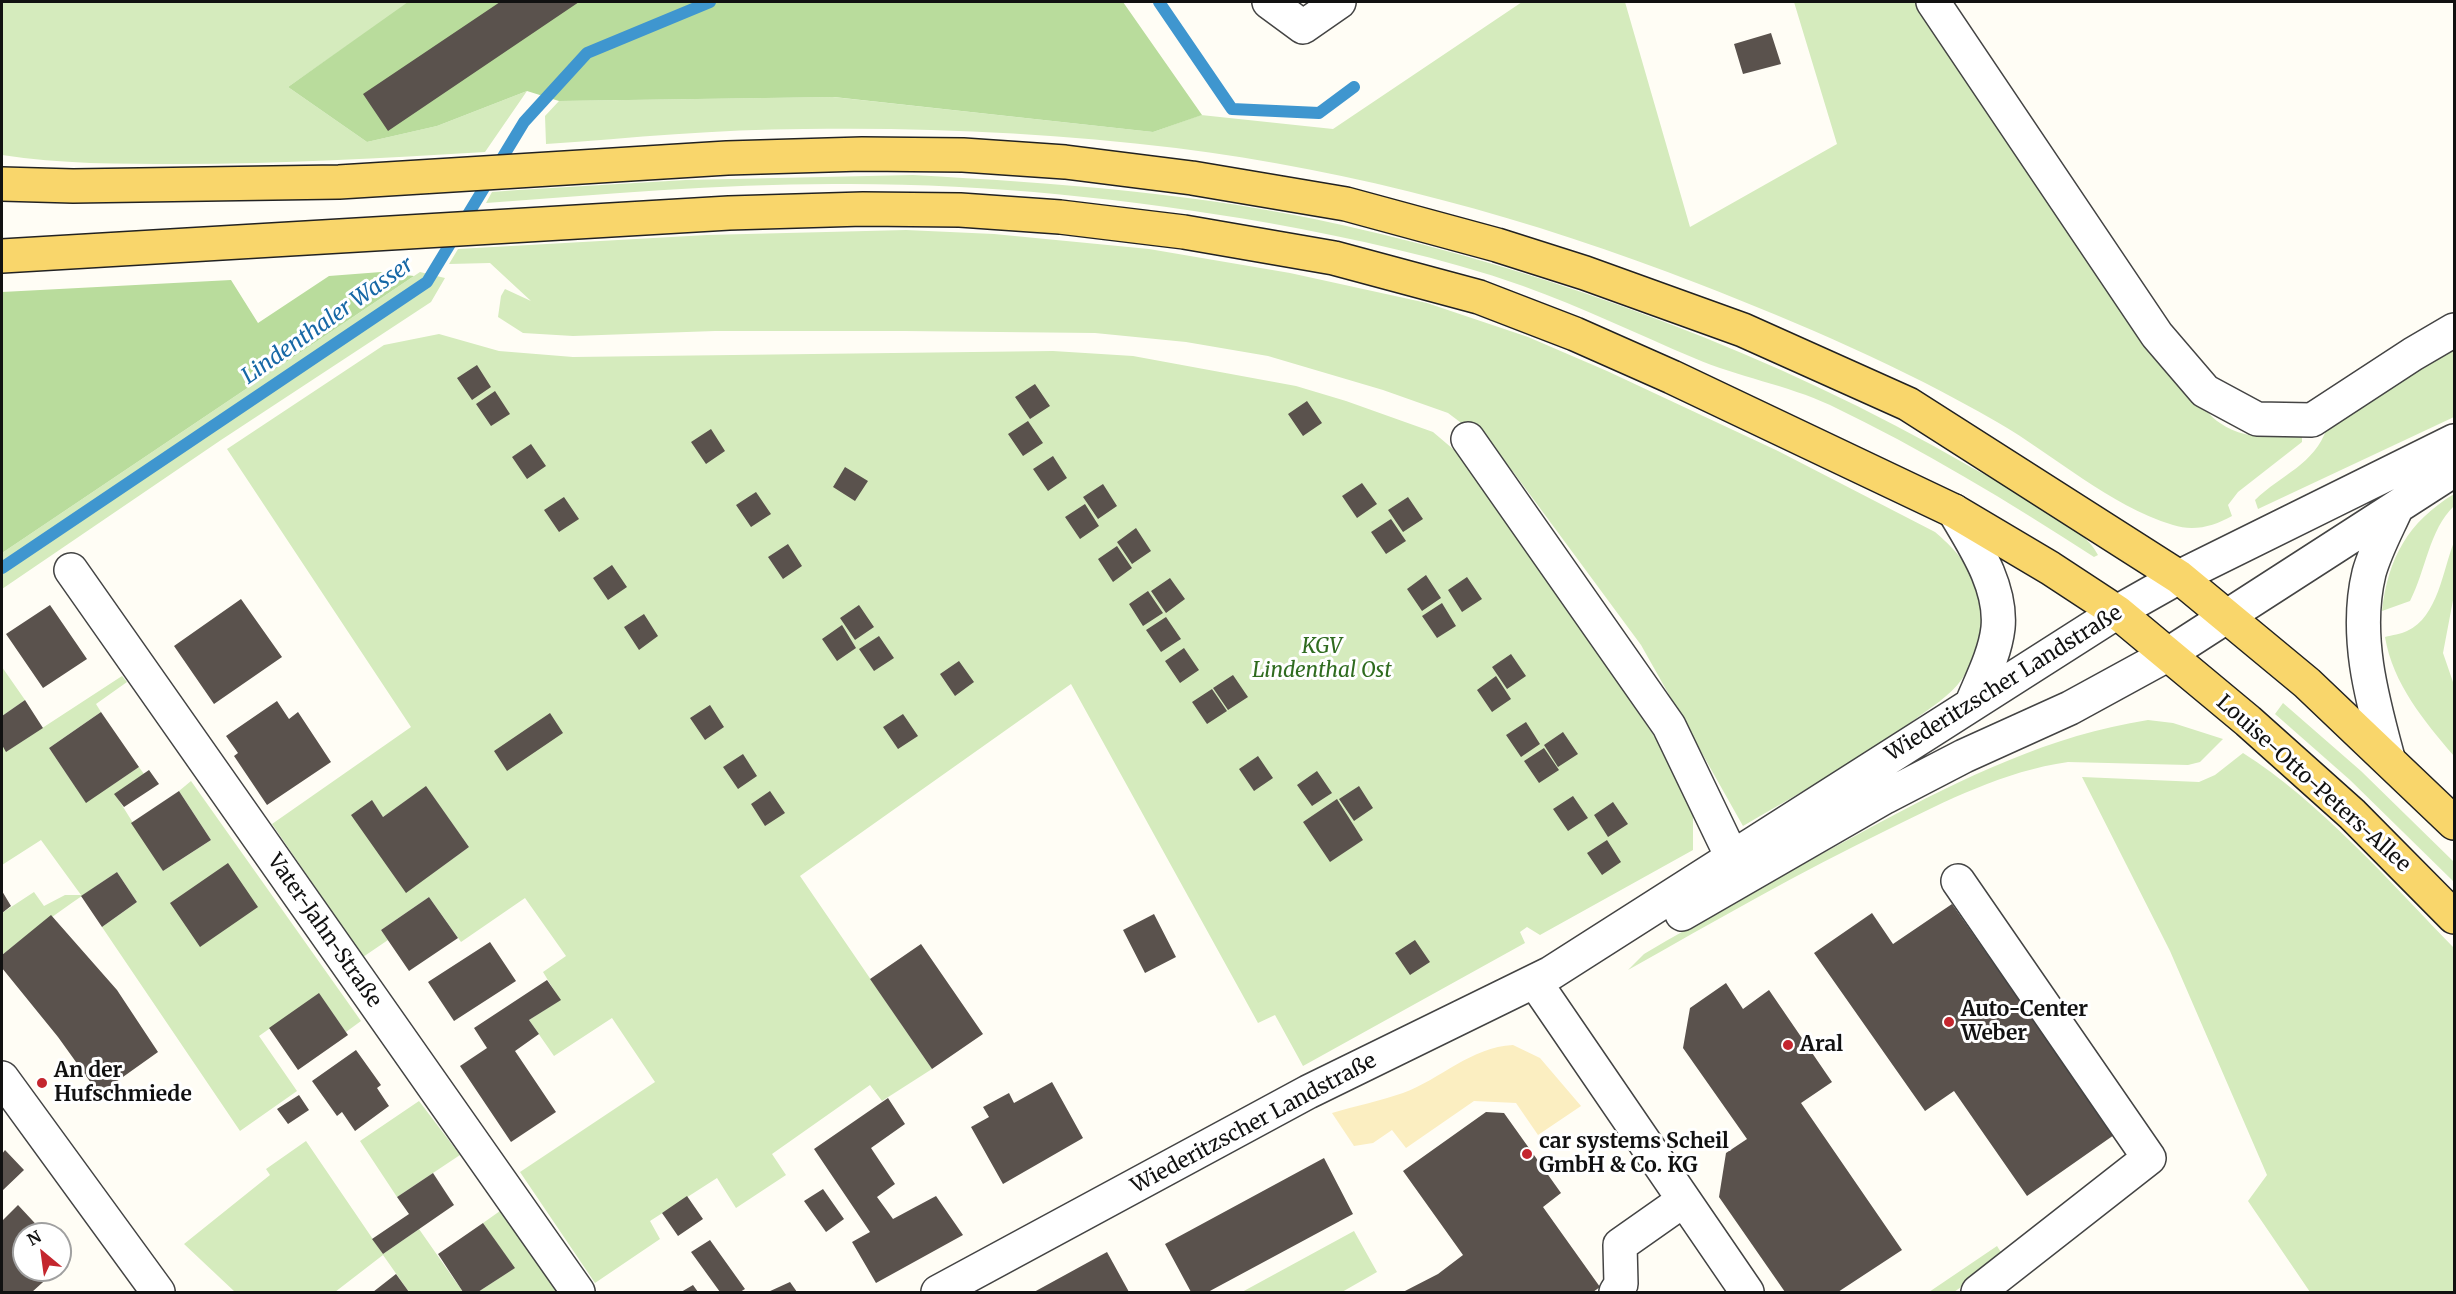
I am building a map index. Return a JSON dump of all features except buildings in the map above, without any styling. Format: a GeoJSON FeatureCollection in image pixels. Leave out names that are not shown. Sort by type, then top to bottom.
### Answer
{"type":"FeatureCollection","features":[{"type":"Feature","properties":{"kind":"main road"},"geometry":{"type":"LineString","coordinates":[[2,184],[73,186],[339,182],[727,158],[862,154],[963,155],[1065,162],[1192,178],[1346,204],[1497,245],[1585,273],[1743,330],[1908,404],[2180,577],[2307,683],[2454,823]]}},
{"type":"Feature","properties":{"kind":"main road","name":"Louise-Otto-Peters-Allee"},"geometry":{"type":"LineString","coordinates":[[2,256],[729,213],[863,209],[960,210],[1060,217],[1184,232],[1334,258],[1479,297],[1575,334],[1672,377],[1954,511],[2117,612],[2248,721],[2352,814],[2454,917]]}},
{"type":"Feature","properties":{"kind":"street"},"geometry":{"type":"LineString","coordinates":[[1269,2],[1303,27],[1340,2]]}},
{"type":"Feature","properties":{"kind":"street"},"geometry":{"type":"LineString","coordinates":[[1933,2],[2157,335],[2205,391],[2257,418],[2312,420],[2386,370],[2454,330]]}},
{"type":"Feature","properties":{"kind":"street"},"geometry":{"type":"LineString","coordinates":[[1468,439],[1669,726],[1732,857]]}},
{"type":"Feature","properties":{"kind":"street","name":"Wiederitzscher Landstraße"},"geometry":{"type":"LineString","coordinates":[[938,1293],[1308,1092],[1535,982],[1573,960],[2117,612],[2180,577],[2454,441]]}},
{"type":"Feature","properties":{"kind":"street","name":"Wiederitzscher Landstraße"},"geometry":{"type":"LineString","coordinates":[[1573,960],[1662,926],[1885,797],[1964,756],[2070,708],[2167,655],[2454,470]]}},
{"type":"Feature","properties":{"kind":"street"},"geometry":{"type":"LineString","coordinates":[[2388,758],[2374,706],[2364,654],[2364,628],[2369,573],[2396,509]]}},
{"type":"Feature","properties":{"kind":"street"},"geometry":{"type":"LineString","coordinates":[[1954,511],[1982,560],[1993,587],[1998,626],[1993,652],[1972,703]]}},
{"type":"Feature","properties":{"kind":"street","name":"Vater-Jahn-Straße"},"geometry":{"type":"LineString","coordinates":[[71,570],[578,1293]]}},
{"type":"Feature","properties":{"kind":"street"},"geometry":{"type":"LineString","coordinates":[[1958,881],[2149,1158],[1978,1293]]}},
{"type":"Feature","properties":{"kind":"street"},"geometry":{"type":"LineString","coordinates":[[1535,982],[1747,1293]]}},
{"type":"Feature","properties":{"kind":"street"},"geometry":{"type":"LineString","coordinates":[[2,1078],[158,1293]]}},
{"type":"Feature","properties":{"kind":"street"},"geometry":{"type":"LineString","coordinates":[[1616,1293],[1621,1284],[1620,1245],[1684,1200]]}},
{"type":"Feature","properties":{"kind":"green space"},"geometry":{"type":"Polygon","coordinates":[[[2,2],[410,2],[288,87],[367,142],[437,126],[527,91],[485,152],[217,164],[112,164],[2,155],[2,2]]]}},
{"type":"Feature","properties":{"kind":"green space"},"geometry":{"type":"Polygon","coordinates":[[[408,2],[1123,2],[1202,115],[1153,132],[834,97],[559,101],[527,91],[437,126],[367,142],[288,87],[408,2]]]}},
{"type":"Feature","properties":{"kind":"green space"},"geometry":{"type":"Polygon","coordinates":[[[1522,2],[1625,2],[1690,227],[1837,144],[1794,2],[1921,2],[2194,396],[2206,410],[2229,429],[2249,435],[2270,437],[2302,435],[2302,442],[2238,492],[2228,505],[2232,516],[2204,527],[2181,527],[2149,516],[2104,493],[2019,435],[1961,402],[1814,331],[1699,284],[1572,238],[1508,218],[1376,184],[1243,157],[1083,138],[990,132],[772,129],[546,144],[545,116],[559,101],[833,97],[1153,132],[1201,115],[1333,129],[1522,2]]]}},
{"type":"Feature","properties":{"kind":"green space"},"geometry":{"type":"Polygon","coordinates":[[[913,175],[1128,191],[1289,214],[1424,245],[1585,293],[1743,353],[1895,425],[2060,518],[2090,543],[2098,555],[2094,557],[1965,477],[1814,398],[1711,365],[1523,286],[1461,266],[1366,242],[1269,223],[1165,207],[1060,194],[955,187],[849,184],[758,185],[486,203],[492,192],[518,190],[686,180],[913,175]]]}},
{"type":"Feature","properties":{"kind":"green space"},"geometry":{"type":"Polygon","coordinates":[[[906,230],[994,234],[1149,249],[1290,273],[1427,303],[1528,337],[1607,371],[1778,451],[1935,532],[1965,564],[1982,600],[1984,619],[1982,638],[1975,659],[1962,679],[1946,696],[1894,735],[1743,826],[1641,645],[1514,473],[1488,443],[1448,413],[1383,390],[1268,356],[1186,342],[1095,333],[715,331],[573,336],[523,333],[498,317],[501,296],[505,289],[531,301],[490,263],[449,264],[458,249],[707,235],[906,230]]]}},
{"type":"Feature","properties":{"kind":"green space"},"geometry":{"type":"Polygon","coordinates":[[[381,272],[414,276],[2,553],[2,292],[231,280],[258,323],[329,276],[381,272]]]}},
{"type":"Feature","properties":{"kind":"green space"},"geometry":{"type":"Polygon","coordinates":[[[420,272],[445,278],[431,302],[221,440],[2,589],[2,553],[420,272]]]}},
{"type":"Feature","properties":{"kind":"green space","name":"KGV Lindenthal Ost"},"geometry":{"type":"Polygon","coordinates":[[[439,334],[499,351],[573,357],[1053,351],[1133,356],[1296,386],[1433,432],[1466,460],[1693,793],[1693,850],[1540,935],[1527,927],[1520,932],[1525,943],[1303,1066],[1275,1015],[1258,1023],[1071,684],[800,876],[932,1069],[882,1101],[870,1085],[772,1154],[786,1175],[736,1208],[717,1178],[650,1221],[660,1239],[595,1283],[520,1172],[655,1082],[612,1018],[554,1056],[529,1020],[560,1000],[543,972],[566,956],[525,898],[461,942],[429,897],[381,930],[388,940],[363,957],[272,824],[411,727],[227,449],[384,345],[439,334]],[[426,787],[383,817],[372,801],[406,892],[469,847],[426,787]]]}},
{"type":"Feature","properties":{"kind":"green space"},"geometry":{"type":"Polygon","coordinates":[[[2454,345],[2454,417],[2258,509],[2255,500],[2306,460],[2321,441],[2327,428],[2454,345]]]}},
{"type":"Feature","properties":{"kind":"green space"},"geometry":{"type":"Polygon","coordinates":[[[2454,494],[2454,506],[2433,538],[2410,601],[2382,611],[2389,574],[2403,543],[2424,517],[2454,494]]]}},
{"type":"Feature","properties":{"kind":"green space"},"geometry":{"type":"Polygon","coordinates":[[[2454,542],[2454,595],[2443,653],[2454,685],[2454,756],[2421,715],[2402,686],[2385,637],[2407,631],[2426,615],[2438,591],[2454,542]]]}},
{"type":"Feature","properties":{"kind":"green space"},"geometry":{"type":"Polygon","coordinates":[[[2,667],[25,700],[2,716],[2,667]]]}},
{"type":"Feature","properties":{"kind":"green space"},"geometry":{"type":"Polygon","coordinates":[[[122,676],[127,682],[96,704],[101,712],[49,748],[86,802],[139,767],[144,774],[115,794],[163,871],[211,840],[179,791],[191,781],[361,1021],[346,1032],[319,994],[259,1036],[297,1091],[240,1131],[102,927],[137,902],[117,872],[2,955],[2,913],[34,892],[44,906],[65,895],[81,895],[41,840],[2,865],[2,745],[7,751],[122,676]]]}},
{"type":"Feature","properties":{"kind":"green space"},"geometry":{"type":"Polygon","coordinates":[[[2283,703],[2361,771],[2454,862],[2454,882],[2350,780],[2275,714],[2283,703]]]}},
{"type":"Feature","properties":{"kind":"green space"},"geometry":{"type":"Polygon","coordinates":[[[2148,720],[2173,723],[2223,739],[2200,762],[2188,765],[2068,762],[2021,772],[1976,788],[1823,862],[1628,970],[1644,954],[1666,941],[1942,790],[2042,747],[2112,727],[2148,720]]]}},
{"type":"Feature","properties":{"kind":"green space"},"geometry":{"type":"Polygon","coordinates":[[[2243,753],[2271,772],[2326,818],[2454,948],[2454,1292],[2310,1292],[2248,1201],[2267,1175],[2170,951],[2082,777],[2199,782],[2215,775],[2243,753]]]}},
{"type":"Feature","properties":{"kind":"green space"},"geometry":{"type":"Polygon","coordinates":[[[419,1101],[460,1155],[397,1197],[360,1141],[419,1101]]]}},
{"type":"Feature","properties":{"kind":"green space"},"geometry":{"type":"Polygon","coordinates":[[[306,1141],[383,1254],[419,1229],[463,1292],[409,1292],[383,1255],[335,1292],[235,1292],[184,1244],[270,1175],[266,1169],[306,1141]]]}},
{"type":"Feature","properties":{"kind":"green space"},"geometry":{"type":"Polygon","coordinates":[[[500,1211],[557,1292],[478,1292],[514,1268],[483,1223],[500,1211]]]}},
{"type":"Feature","properties":{"kind":"green space"},"geometry":{"type":"Polygon","coordinates":[[[1354,1231],[1377,1272],[1342,1292],[1242,1292],[1354,1231]]]}},
{"type":"Feature","properties":{"kind":"green space"},"geometry":{"type":"Polygon","coordinates":[[[1997,1246],[2004,1257],[1954,1292],[1929,1292],[1997,1246]]]}},
{"type":"Feature","properties":{"kind":"sand"},"geometry":{"type":"Polygon","coordinates":[[[1513,1045],[1540,1058],[1581,1106],[1538,1135],[1516,1103],[1474,1101],[1406,1148],[1392,1130],[1373,1143],[1354,1146],[1332,1113],[1403,1093],[1483,1051],[1513,1045]]]}},
{"type":"Feature","properties":{"kind":"waterway","name":"Lindenthaler Wasser"},"geometry":{"type":"LineString","coordinates":[[2,568],[427,282],[524,122],[587,53],[710,2]]}},
{"type":"Feature","properties":{"kind":"waterway"},"geometry":{"type":"LineString","coordinates":[[1159,2],[1232,109],[1319,113],[1354,87]]}},
{"type":"Feature","properties":{"kind":"place","name":"Auto-Center Weber"},"geometry":{"type":"Point","coordinates":[1949,1022]}},
{"type":"Feature","properties":{"kind":"place","name":"Aral"},"geometry":{"type":"Point","coordinates":[1788,1045]}},
{"type":"Feature","properties":{"kind":"place","name":"An der Hufschmiede"},"geometry":{"type":"Point","coordinates":[42,1083]}},
{"type":"Feature","properties":{"kind":"place","name":"car systems Scheil GmbH & Co. KG"},"geometry":{"type":"Point","coordinates":[1527,1154]}}]}
